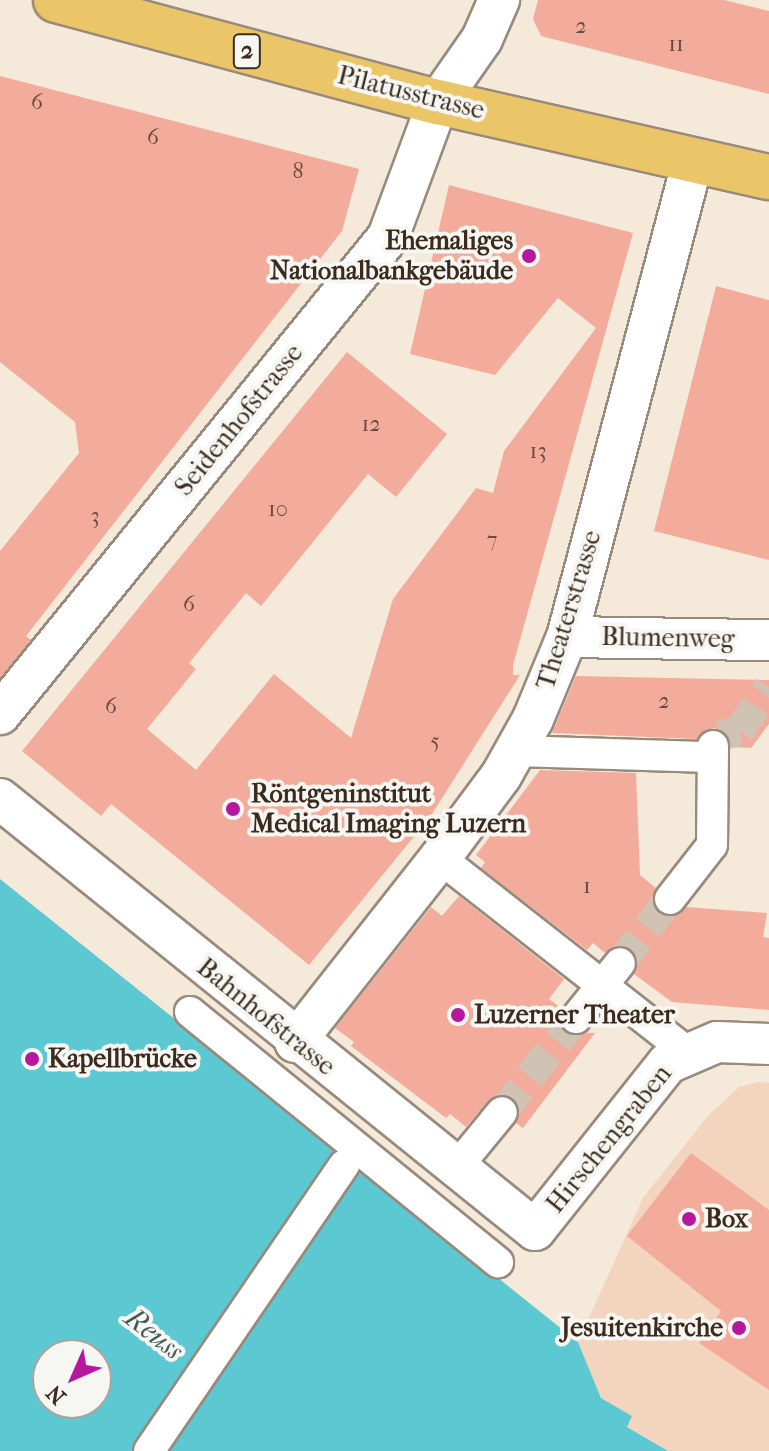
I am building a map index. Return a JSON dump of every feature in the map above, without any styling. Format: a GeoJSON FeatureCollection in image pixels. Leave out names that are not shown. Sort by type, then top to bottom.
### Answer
{"type":"FeatureCollection","features":[{"type":"Feature","properties":{"kind":"main road","name":"Pilatusstrasse"},"geometry":{"type":"LineString","coordinates":[[56,0],[438,102],[769,177]]}},
{"type":"Feature","properties":{"kind":"street","name":"Seidenhofstrasse"},"geometry":{"type":"LineString","coordinates":[[0,714],[388,237],[438,102],[482,39],[499,0]]}},
{"type":"Feature","properties":{"kind":"street","name":"Theaterstrasse"},"geometry":{"type":"LineString","coordinates":[[295,1042],[440,858],[515,751],[567,637],[693,159]]}},
{"type":"Feature","properties":{"kind":"street","name":"Blumenweg"},"geometry":{"type":"LineString","coordinates":[[567,637],[769,640]]}},
{"type":"Feature","properties":{"kind":"street"},"geometry":{"type":"LineString","coordinates":[[515,751],[712,751],[712,845],[670,899]]}},
{"type":"Feature","properties":{"kind":"street","name":"Bahnhofstrasse"},"geometry":{"type":"LineString","coordinates":[[0,799],[295,1042],[535,1230]]}},
{"type":"Feature","properties":{"kind":"street","name":"Hirschengraben"},"geometry":{"type":"LineString","coordinates":[[450,866],[611,974],[702,1047],[668,1063],[535,1230]]}},
{"type":"Feature","properties":{"kind":"street"},"geometry":{"type":"LineString","coordinates":[[576,1018],[611,974]]}},
{"type":"Feature","properties":{"kind":"street"},"geometry":{"type":"LineString","coordinates":[[190,1012],[498,1262]]}},
{"type":"Feature","properties":{"kind":"street"},"geometry":{"type":"LineString","coordinates":[[702,1047],[769,1044]]}},
{"type":"Feature","properties":{"kind":"street"},"geometry":{"type":"LineString","coordinates":[[456,1168],[502,1112]]}},
{"type":"Feature","properties":{"kind":"street"},"geometry":{"type":"LineString","coordinates":[[149,1451],[344,1165]]}},
{"type":"Feature","properties":{"kind":"shaded area"},"geometry":{"type":"Polygon","coordinates":[[[769,1083],[769,1451],[668,1451],[626,1426],[632,1416],[601,1398],[578,1342],[643,1198],[707,1117],[739,1087],[769,1083]]]}},
{"type":"Feature","properties":{"kind":"water","name":"Reuss"},"geometry":{"type":"Polygon","coordinates":[[[0,879],[578,1342],[601,1398],[632,1416],[627,1427],[668,1451],[0,1451],[0,879]]]}},
{"type":"Feature","properties":{"kind":"building"},"geometry":{"type":"Polygon","coordinates":[[[538,0],[724,0],[769,11],[769,94],[541,36],[533,19],[538,0]]]}},
{"type":"Feature","properties":{"kind":"building"},"geometry":{"type":"Polygon","coordinates":[[[0,76],[359,169],[342,231],[26,636],[31,640],[0,678],[0,551],[79,453],[75,422],[0,362],[0,76]]]}},
{"type":"Feature","properties":{"kind":"building"},"geometry":{"type":"Polygon","coordinates":[[[449,185],[633,233],[513,665],[513,675],[520,675],[430,817],[309,965],[111,804],[101,816],[22,751],[347,352],[447,434],[396,497],[368,474],[261,606],[246,593],[189,663],[196,669],[147,729],[196,770],[274,674],[351,738],[393,599],[476,488],[493,493],[504,451],[596,328],[558,298],[495,375],[410,354],[449,185]]]}},
{"type":"Feature","properties":{"kind":"building"},"geometry":{"type":"Polygon","coordinates":[[[716,286],[769,300],[769,560],[654,531],[716,286]]]}},
{"type":"Feature","properties":{"kind":"building"},"geometry":{"type":"Polygon","coordinates":[[[576,676],[769,680],[769,724],[751,748],[731,747],[728,737],[714,728],[697,739],[552,733],[576,676]]]}},
{"type":"Feature","properties":{"kind":"building"},"geometry":{"type":"Polygon","coordinates":[[[540,770],[636,773],[640,875],[656,888],[654,906],[668,917],[686,907],[767,913],[763,937],[769,938],[769,1010],[672,1002],[634,974],[637,957],[631,949],[614,946],[605,953],[593,943],[587,950],[481,868],[485,862],[476,855],[540,770]]]}},
{"type":"Feature","properties":{"kind":"building","name":"Luzerner Theater"},"geometry":{"type":"Polygon","coordinates":[[[459,896],[564,979],[549,999],[561,1008],[559,1024],[564,1032],[595,1033],[523,1128],[516,1123],[518,1105],[504,1094],[489,1100],[466,1127],[450,1114],[446,1118],[351,1046],[354,1042],[335,1028],[431,907],[442,916],[459,896]]]}},
{"type":"Feature","properties":{"kind":"building"},"geometry":{"type":"Polygon","coordinates":[[[691,1153],[769,1210],[769,1390],[699,1343],[721,1311],[627,1236],[691,1153]]]}},
{"type":"Feature","properties":{"kind":"tunnel"},"geometry":{"type":"LineString","coordinates":[[713,746],[719,736],[739,731],[769,687]]}},
{"type":"Feature","properties":{"kind":"tunnel"},"geometry":{"type":"LineString","coordinates":[[620,963],[670,899]]}},
{"type":"Feature","properties":{"kind":"tunnel"},"geometry":{"type":"LineString","coordinates":[[502,1112],[576,1018]]}},
{"type":"Feature","properties":{"kind":"place","name":"Ehemaliges Nationalbankgebäude"},"geometry":{"type":"Point","coordinates":[529,256]}},
{"type":"Feature","properties":{"kind":"place","name":"Röntgeninstitut Medical Imaging Luzern"},"geometry":{"type":"Point","coordinates":[233,809]}},
{"type":"Feature","properties":{"kind":"place","name":"Luzerner Theater"},"geometry":{"type":"Point","coordinates":[458,1015]}},
{"type":"Feature","properties":{"kind":"place","name":"Kapellbrücke"},"geometry":{"type":"Point","coordinates":[32,1059]}},
{"type":"Feature","properties":{"kind":"place","name":"Box"},"geometry":{"type":"Point","coordinates":[689,1219]}},
{"type":"Feature","properties":{"kind":"place","name":"Jesuitenkirche"},"geometry":{"type":"Point","coordinates":[739,1328]}}]}
